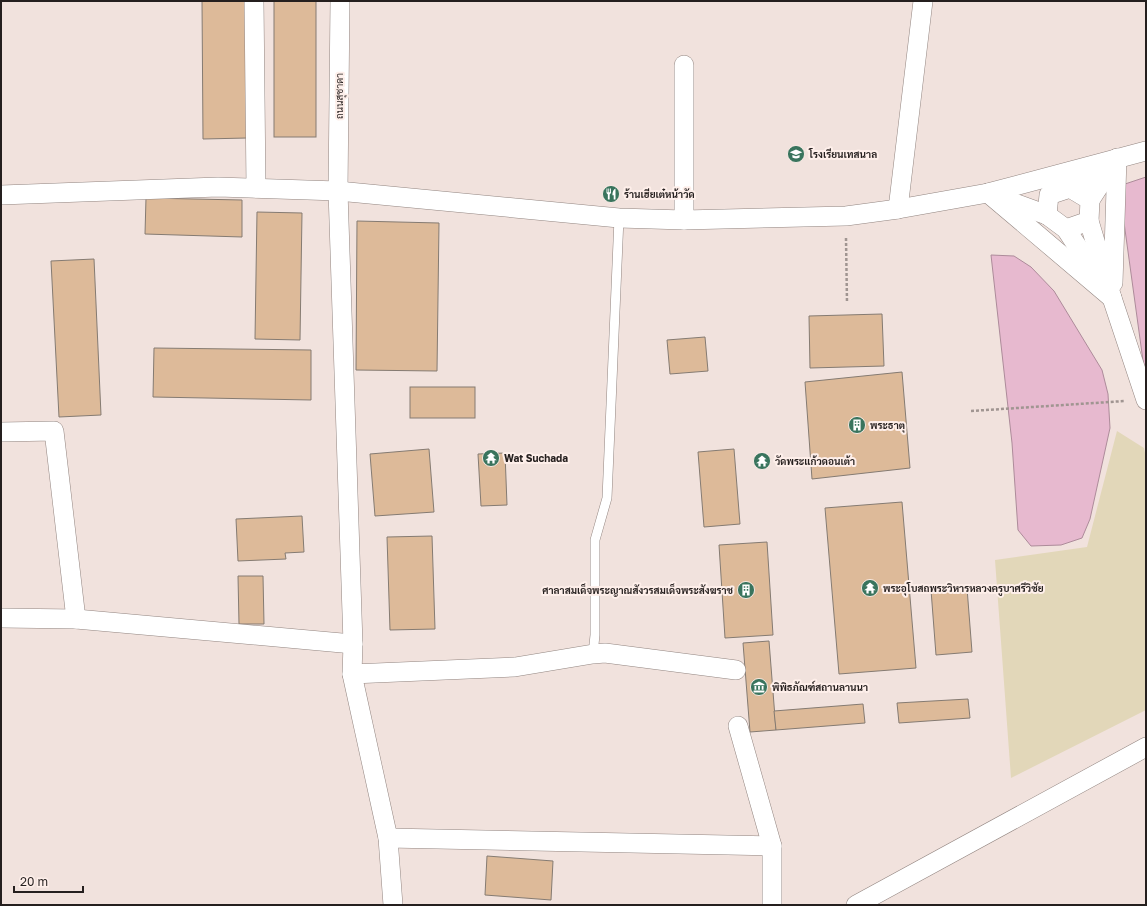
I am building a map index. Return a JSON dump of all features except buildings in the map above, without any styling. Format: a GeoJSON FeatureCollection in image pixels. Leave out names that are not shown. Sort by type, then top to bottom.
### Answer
{"type":"FeatureCollection","features":[{"type":"Feature","properties":{"kind":"street"},"geometry":{"type":"LineString","coordinates":[[254,1],[256,188]]}},
{"type":"Feature","properties":{"kind":"street","name":"ถนนสุชาดา"},"geometry":{"type":"LineString","coordinates":[[340,1],[338,190],[353,644],[352,674],[388,838],[393,905]]}},
{"type":"Feature","properties":{"kind":"street"},"geometry":{"type":"LineString","coordinates":[[898,209],[923,1]]}},
{"type":"Feature","properties":{"kind":"street"},"geometry":{"type":"LineString","coordinates":[[684,65],[684,220]]}},
{"type":"Feature","properties":{"kind":"street"},"geometry":{"type":"LineString","coordinates":[[1,195],[210,187],[338,190],[619,218],[684,220],[846,216],[898,209],[988,193],[1146,151]]}},
{"type":"Feature","properties":{"kind":"street"},"geometry":{"type":"LineString","coordinates":[[988,193],[1049,195],[1070,188],[1116,158]]}},
{"type":"Feature","properties":{"kind":"street"},"geometry":{"type":"LineString","coordinates":[[1116,158],[1090,200],[1089,221],[1112,298],[1146,400]]}},
{"type":"Feature","properties":{"kind":"street"},"geometry":{"type":"LineString","coordinates":[[1112,298],[1116,158]]}},
{"type":"Feature","properties":{"kind":"street"},"geometry":{"type":"LineString","coordinates":[[1070,188],[1090,200]]}},
{"type":"Feature","properties":{"kind":"street"},"geometry":{"type":"LineString","coordinates":[[988,193],[1047,215],[1066,229],[1112,298]]}},
{"type":"Feature","properties":{"kind":"street"},"geometry":{"type":"LineString","coordinates":[[988,193],[1112,298]]}},
{"type":"Feature","properties":{"kind":"street"},"geometry":{"type":"LineString","coordinates":[[1047,215],[1049,195]]}},
{"type":"Feature","properties":{"kind":"street"},"geometry":{"type":"LineString","coordinates":[[1066,229],[1089,221]]}},
{"type":"Feature","properties":{"kind":"street"},"geometry":{"type":"LineString","coordinates":[[1,432],[54,431],[76,619]]}},
{"type":"Feature","properties":{"kind":"street"},"geometry":{"type":"LineString","coordinates":[[1,618],[76,619],[353,644]]}},
{"type":"Feature","properties":{"kind":"street"},"geometry":{"type":"LineString","coordinates":[[352,674],[515,667],[605,653],[736,670]]}},
{"type":"Feature","properties":{"kind":"street"},"geometry":{"type":"LineString","coordinates":[[738,726],[772,846],[772,905]]}},
{"type":"Feature","properties":{"kind":"street"},"geometry":{"type":"LineString","coordinates":[[856,905],[1146,747]]}},
{"type":"Feature","properties":{"kind":"street"},"geometry":{"type":"LineString","coordinates":[[388,838],[772,846]]}},
{"type":"Feature","properties":{"kind":"lane"},"geometry":{"type":"LineString","coordinates":[[593,654],[595,635],[595,540],[607,498],[619,218]]}},
{"type":"Feature","properties":{"kind":"path"},"geometry":{"type":"LineString","coordinates":[[846,249],[847,303]]}},
{"type":"Feature","properties":{"kind":"path"},"geometry":{"type":"LineString","coordinates":[[971,411],[1121,401]]}},
{"type":"Feature","properties":{"kind":"shaded area"},"geometry":{"type":"Polygon","coordinates":[[[1146,177],[1146,368],[1144,368],[1119,186],[1146,177]]]}},
{"type":"Feature","properties":{"kind":"shaded area"},"geometry":{"type":"Polygon","coordinates":[[[991,255],[1014,256],[1031,267],[1054,291],[1102,370],[1108,394],[1110,428],[1090,519],[1082,538],[1061,545],[1031,546],[1018,530],[1012,443],[991,255]]]}},
{"type":"Feature","properties":{"kind":"shaded area"},"geometry":{"type":"Polygon","coordinates":[[[1117,431],[1144,448],[1146,458],[1146,710],[1011,778],[995,560],[1087,547],[1117,431]]]}},
{"type":"Feature","properties":{"kind":"place","name":"โรงเรียนเทสนาล"},"geometry":{"type":"Point","coordinates":[796,154]}},
{"type":"Feature","properties":{"kind":"place","name":"ร้านเฮียเต๋หน้าวัด"},"geometry":{"type":"Point","coordinates":[611,194]}},
{"type":"Feature","properties":{"kind":"place","name":"พระธาตุ"},"geometry":{"type":"Point","coordinates":[857,425]}},
{"type":"Feature","properties":{"kind":"place","name":"Wat Suchada"},"geometry":{"type":"Point","coordinates":[491,458]}},
{"type":"Feature","properties":{"kind":"place","name":"วัดพระแก้วดอนเต้า"},"geometry":{"type":"Point","coordinates":[762,461]}},
{"type":"Feature","properties":{"kind":"place","name":"พระอุโบสถพระวิหารหลวงครูบาศรีวิชัย"},"geometry":{"type":"Point","coordinates":[870,588]}},
{"type":"Feature","properties":{"kind":"place","name":"ศาลาสมเด็จพระญาณสังวรสมเด็จพระสังฆราช"},"geometry":{"type":"Point","coordinates":[746,590]}},
{"type":"Feature","properties":{"kind":"place","name":"พิพิธภัณฑ์สถานลานนา"},"geometry":{"type":"Point","coordinates":[759,687]}}]}
